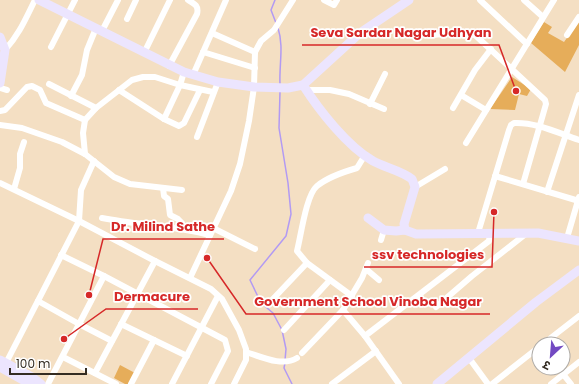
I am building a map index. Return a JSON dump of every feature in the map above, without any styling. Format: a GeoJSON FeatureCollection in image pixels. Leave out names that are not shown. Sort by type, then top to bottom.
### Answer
{"type":"FeatureCollection","features":[{"type":"Feature","properties":{"kind":"street"},"geometry":{"type":"LineString","coordinates":[[5,50],[15,39],[35,0]]}},
{"type":"Feature","properties":{"kind":"street"},"geometry":{"type":"LineString","coordinates":[[39,0],[169,66],[193,75],[218,82],[254,87],[305,87],[342,92],[384,109]]}},
{"type":"Feature","properties":{"kind":"street"},"geometry":{"type":"LineString","coordinates":[[51,47],[75,0]]}},
{"type":"Feature","properties":{"kind":"street"},"geometry":{"type":"LineString","coordinates":[[71,96],[82,75],[87,50],[118,0]]}},
{"type":"Feature","properties":{"kind":"street"},"geometry":{"type":"LineString","coordinates":[[127,19],[136,0]]}},
{"type":"Feature","properties":{"kind":"street"},"geometry":{"type":"LineString","coordinates":[[144,53],[170,0]]}},
{"type":"Feature","properties":{"kind":"street"},"geometry":{"type":"LineString","coordinates":[[169,66],[197,14],[198,9],[196,5],[188,0]]}},
{"type":"Feature","properties":{"kind":"street"},"geometry":{"type":"LineString","coordinates":[[193,75],[226,0]]}},
{"type":"Feature","properties":{"kind":"street"},"geometry":{"type":"LineString","coordinates":[[190,278],[231,191],[240,164],[254,87],[255,52],[261,42],[274,30],[293,0]]}},
{"type":"Feature","properties":{"kind":"street"},"geometry":{"type":"LineString","coordinates":[[324,0],[334,5],[338,0]]}},
{"type":"Feature","properties":{"kind":"street"},"geometry":{"type":"LineString","coordinates":[[305,87],[360,33],[409,0]]}},
{"type":"Feature","properties":{"kind":"street"},"geometry":{"type":"LineString","coordinates":[[480,0],[527,44]]}},
{"type":"Feature","properties":{"kind":"street"},"geometry":{"type":"LineString","coordinates":[[524,0],[544,18]]}},
{"type":"Feature","properties":{"kind":"street"},"geometry":{"type":"LineString","coordinates":[[466,143],[554,0]]}},
{"type":"Feature","properties":{"kind":"street"},"geometry":{"type":"LineString","coordinates":[[567,35],[579,17]]}},
{"type":"Feature","properties":{"kind":"street"},"geometry":{"type":"LineString","coordinates":[[433,35],[459,32],[475,35],[545,100],[546,104],[523,184]]}},
{"type":"Feature","properties":{"kind":"street"},"geometry":{"type":"LineString","coordinates":[[212,33],[255,52]]}},
{"type":"Feature","properties":{"kind":"street"},"geometry":{"type":"LineString","coordinates":[[0,37],[5,50],[0,83]]}},
{"type":"Feature","properties":{"kind":"street"},"geometry":{"type":"LineString","coordinates":[[453,108],[475,70],[491,50]]}},
{"type":"Feature","properties":{"kind":"street"},"geometry":{"type":"LineString","coordinates":[[203,52],[255,68]]}},
{"type":"Feature","properties":{"kind":"street"},"geometry":{"type":"LineString","coordinates":[[164,119],[180,86],[184,72]]}},
{"type":"Feature","properties":{"kind":"street"},"geometry":{"type":"LineString","coordinates":[[370,104],[385,74]]}},
{"type":"Feature","properties":{"kind":"street"},"geometry":{"type":"LineString","coordinates":[[86,154],[83,133],[85,120],[96,108],[132,80],[143,77],[161,78],[180,86],[213,92]]}},
{"type":"Feature","properties":{"kind":"street"},"geometry":{"type":"LineString","coordinates":[[197,137],[218,82]]}},
{"type":"Feature","properties":{"kind":"street"},"geometry":{"type":"LineString","coordinates":[[49,84],[96,108]]}},
{"type":"Feature","properties":{"kind":"street"},"geometry":{"type":"LineString","coordinates":[[0,111],[5,110],[27,86],[32,86],[40,90],[46,103],[85,120]]}},
{"type":"Feature","properties":{"kind":"street"},"geometry":{"type":"LineString","coordinates":[[305,87],[344,137],[376,163],[391,168],[409,177],[414,182],[404,224],[405,230]]}},
{"type":"Feature","properties":{"kind":"street"},"geometry":{"type":"LineString","coordinates":[[0,88],[7,90]]}},
{"type":"Feature","properties":{"kind":"street"},"geometry":{"type":"LineString","coordinates":[[118,90],[164,119],[179,126],[184,123],[200,90]]}},
{"type":"Feature","properties":{"kind":"street"},"geometry":{"type":"LineString","coordinates":[[547,192],[564,135],[579,94]]}},
{"type":"Feature","properties":{"kind":"street"},"geometry":{"type":"LineString","coordinates":[[460,95],[486,110]]}},
{"type":"Feature","properties":{"kind":"street"},"geometry":{"type":"LineString","coordinates":[[478,233],[511,125],[514,122],[539,126],[579,140]]}},
{"type":"Feature","properties":{"kind":"street"},"geometry":{"type":"LineString","coordinates":[[0,125],[22,128],[62,142],[86,154],[114,177],[130,184],[182,190]]}},
{"type":"Feature","properties":{"kind":"street"},"geometry":{"type":"LineString","coordinates":[[14,190],[20,168],[20,154],[24,142]]}},
{"type":"Feature","properties":{"kind":"street"},"geometry":{"type":"LineString","coordinates":[[352,296],[307,263],[298,251],[306,211],[316,186],[338,174],[357,168],[365,155]]}},
{"type":"Feature","properties":{"kind":"street"},"geometry":{"type":"LineString","coordinates":[[2,367],[79,221],[81,190],[94,161]]}},
{"type":"Feature","properties":{"kind":"street"},"geometry":{"type":"LineString","coordinates":[[414,186],[445,169]]}},
{"type":"Feature","properties":{"kind":"street"},"geometry":{"type":"LineString","coordinates":[[495,176],[579,200],[567,238]]}},
{"type":"Feature","properties":{"kind":"street"},"geometry":{"type":"LineString","coordinates":[[0,183],[79,221],[211,289],[222,299],[239,330],[246,352],[246,360],[234,384]]}},
{"type":"Feature","properties":{"kind":"street"},"geometry":{"type":"LineString","coordinates":[[163,188],[164,196],[168,199],[170,215],[181,221],[182,230]]}},
{"type":"Feature","properties":{"kind":"street"},"geometry":{"type":"LineString","coordinates":[[102,218],[210,235]]}},
{"type":"Feature","properties":{"kind":"street"},"geometry":{"type":"LineString","coordinates":[[368,218],[384,230],[405,230],[416,234],[538,233],[579,241]]}},
{"type":"Feature","properties":{"kind":"street"},"geometry":{"type":"LineString","coordinates":[[213,228],[255,248]]}},
{"type":"Feature","properties":{"kind":"street"},"geometry":{"type":"LineString","coordinates":[[381,240],[384,230]]}},
{"type":"Feature","properties":{"kind":"street"},"geometry":{"type":"LineString","coordinates":[[365,336],[489,241],[490,233]]}},
{"type":"Feature","properties":{"kind":"street"},"geometry":{"type":"LineString","coordinates":[[436,307],[472,276],[528,233]]}},
{"type":"Feature","properties":{"kind":"street"},"geometry":{"type":"LineString","coordinates":[[61,255],[137,293],[225,340],[228,345],[228,351],[211,384]]}},
{"type":"Feature","properties":{"kind":"street"},"geometry":{"type":"LineString","coordinates":[[95,373],[155,261]]}},
{"type":"Feature","properties":{"kind":"street"},"geometry":{"type":"LineString","coordinates":[[272,300],[307,263]]}},
{"type":"Feature","properties":{"kind":"street"},"geometry":{"type":"LineString","coordinates":[[302,353],[343,310],[367,266],[379,280]]}},
{"type":"Feature","properties":{"kind":"street"},"geometry":{"type":"LineString","coordinates":[[437,384],[536,302],[579,270]]}},
{"type":"Feature","properties":{"kind":"street"},"geometry":{"type":"LineString","coordinates":[[48,384],[104,276]]}},
{"type":"Feature","properties":{"kind":"street"},"geometry":{"type":"LineString","coordinates":[[284,330],[330,280]]}},
{"type":"Feature","properties":{"kind":"street"},"geometry":{"type":"LineString","coordinates":[[172,384],[218,296]]}},
{"type":"Feature","properties":{"kind":"street"},"geometry":{"type":"LineString","coordinates":[[38,301],[112,341]]}},
{"type":"Feature","properties":{"kind":"street"},"geometry":{"type":"LineString","coordinates":[[343,310],[365,336],[399,384]]}},
{"type":"Feature","properties":{"kind":"street"},"geometry":{"type":"LineString","coordinates":[[553,336],[579,316]]}},
{"type":"Feature","properties":{"kind":"street"},"geometry":{"type":"LineString","coordinates":[[121,324],[187,356]]}},
{"type":"Feature","properties":{"kind":"street"},"geometry":{"type":"LineString","coordinates":[[131,384],[154,340]]}},
{"type":"Feature","properties":{"kind":"street"},"geometry":{"type":"LineString","coordinates":[[332,384],[376,351]]}},
{"type":"Feature","properties":{"kind":"street"},"geometry":{"type":"LineString","coordinates":[[246,352],[286,362],[297,358]]}},
{"type":"Feature","properties":{"kind":"street"},"geometry":{"type":"LineString","coordinates":[[492,384],[531,353]]}},
{"type":"Feature","properties":{"kind":"street"},"geometry":{"type":"LineString","coordinates":[[62,357],[116,384]]}},
{"type":"Feature","properties":{"kind":"street"},"geometry":{"type":"LineString","coordinates":[[469,358],[488,384]]}},
{"type":"Feature","properties":{"kind":"street"},"geometry":{"type":"LineString","coordinates":[[2,367],[30,384]]}},
{"type":"Feature","properties":{"kind":"street"},"geometry":{"type":"LineString","coordinates":[[2,367],[32,377],[41,384]]}},
{"type":"Feature","properties":{"kind":"street"},"geometry":{"type":"LineString","coordinates":[[551,384],[561,376]]}},
{"type":"Feature","properties":{"kind":"street"},"geometry":{"type":"LineString","coordinates":[[565,376],[571,384]]}},
{"type":"Feature","properties":{"kind":"shaded area"},"geometry":{"type":"Polygon","coordinates":[[[579,21],[579,45],[565,72],[531,43],[544,22],[552,27],[548,33],[564,42],[579,21]]]}},
{"type":"Feature","properties":{"kind":"shaded area"},"geometry":{"type":"Polygon","coordinates":[[[512,77],[531,89],[527,96],[519,94],[515,110],[490,109],[512,77]]]}},
{"type":"Feature","properties":{"kind":"shaded area"},"geometry":{"type":"Polygon","coordinates":[[[120,365],[135,373],[129,384],[125,384],[114,378],[120,365]]]}},
{"type":"Feature","properties":{"kind":"waterway"},"geometry":{"type":"LineString","coordinates":[[275,0],[271,10],[276,23]]}},
{"type":"Feature","properties":{"kind":"waterway"},"geometry":{"type":"LineString","coordinates":[[278,28],[281,42],[280,84]]}},
{"type":"Feature","properties":{"kind":"waterway"},"geometry":{"type":"LineString","coordinates":[[280,92],[279,128],[288,183],[291,214],[286,236],[250,280],[261,303],[273,313],[282,330],[286,349],[285,360]]}},
{"type":"Feature","properties":{"kind":"waterway"},"geometry":{"type":"LineString","coordinates":[[285,363],[284,368],[292,384]]}},
{"type":"Feature","properties":{"kind":"place","name":"Seva Sardar Nagar Udhyan"},"geometry":{"type":"Point","coordinates":[516,91]}},
{"type":"Feature","properties":{"kind":"place","name":"ssv technologies"},"geometry":{"type":"Point","coordinates":[494,212]}},
{"type":"Feature","properties":{"kind":"place","name":"Government School Vinoba Nagar"},"geometry":{"type":"Point","coordinates":[207,258]}},
{"type":"Feature","properties":{"kind":"place","name":"Dr. Milind Sathe"},"geometry":{"type":"Point","coordinates":[89,295]}},
{"type":"Feature","properties":{"kind":"place","name":"Dermacure"},"geometry":{"type":"Point","coordinates":[64,339]}}]}
